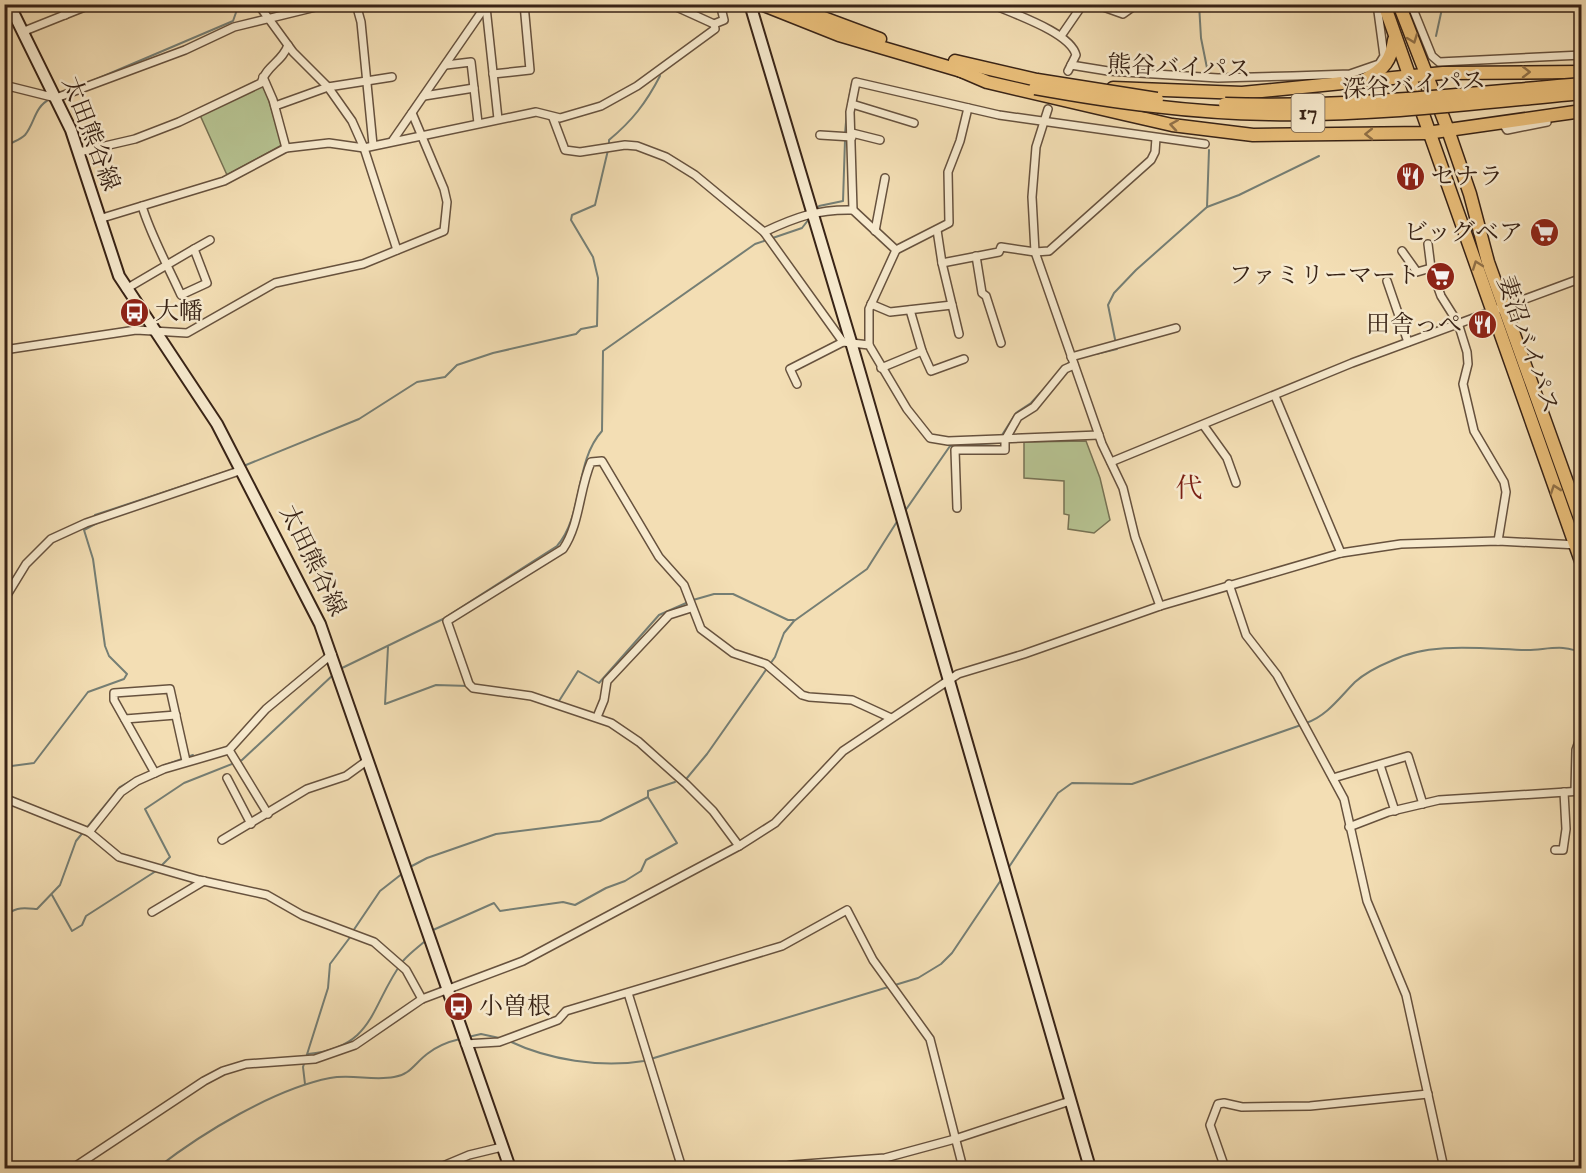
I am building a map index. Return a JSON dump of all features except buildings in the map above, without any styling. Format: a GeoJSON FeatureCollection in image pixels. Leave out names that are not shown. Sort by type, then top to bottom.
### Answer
{"type":"FeatureCollection","features":[{"type":"Feature","properties":{"kind":"highway","name":"熊谷バイパス"},"geometry":{"type":"LineString","coordinates":[[761,4],[958,70],[1036,84],[1242,93],[1426,74],[1581,72]]}},
{"type":"Feature","properties":{"kind":"highway","name":"熊谷バイパス"},"geometry":{"type":"LineString","coordinates":[[786,4],[840,30],[1036,84]]}},
{"type":"Feature","properties":{"kind":"highway","name":"妻沼バイパス"},"geometry":{"type":"LineString","coordinates":[[1384,4],[1427,133],[1499,307],[1581,524]]}},
{"type":"Feature","properties":{"kind":"highway","name":"妻沼バイパス"},"geometry":{"type":"LineString","coordinates":[[1399,4],[1448,130],[1472,202],[1499,307],[1578,545],[1581,564]]}},
{"type":"Feature","properties":{"kind":"highway"},"geometry":{"type":"LineString","coordinates":[[1362,82],[1385,67],[1392,50],[1394,36]]}},
{"type":"Feature","properties":{"kind":"highway","name":"17"},"geometry":{"type":"LineString","coordinates":[[958,70],[987,82],[1172,125],[1253,135],[1427,133],[1581,112]]}},
{"type":"Feature","properties":{"kind":"highway","name":"深谷バイパス"},"geometry":{"type":"LineString","coordinates":[[1036,84],[1157,100],[1271,106],[1368,102],[1581,84]]}},
{"type":"Feature","properties":{"kind":"highway","name":"深谷バイパス"},"geometry":{"type":"LineString","coordinates":[[1036,84],[1158,108],[1271,114],[1370,111],[1581,93]]}},
{"type":"Feature","properties":{"kind":"main road","name":"太田熊谷線"},"geometry":{"type":"LineString","coordinates":[[9,4],[56,98],[79,152],[113,263],[126,289],[208,409],[306,595],[332,654],[510,1168]]}},
{"type":"Feature","properties":{"kind":"main road"},"geometry":{"type":"LineString","coordinates":[[750,4],[814,212],[847,342],[1090,1168]]}},
{"type":"Feature","properties":{"kind":"street"},"geometry":{"type":"LineString","coordinates":[[62,4],[65,15]]}},
{"type":"Feature","properties":{"kind":"street"},"geometry":{"type":"LineString","coordinates":[[258,4],[288,45],[328,87],[352,121],[364,148],[397,250]]}},
{"type":"Feature","properties":{"kind":"street"},"geometry":{"type":"LineString","coordinates":[[4,86],[56,98],[185,50],[234,27],[271,20],[327,4]]}},
{"type":"Feature","properties":{"kind":"street"},"geometry":{"type":"LineString","coordinates":[[356,4],[361,22],[373,146]]}},
{"type":"Feature","properties":{"kind":"street"},"geometry":{"type":"LineString","coordinates":[[493,74],[530,70],[524,4]]}},
{"type":"Feature","properties":{"kind":"street"},"geometry":{"type":"LineString","coordinates":[[670,4],[714,24],[724,20],[720,4]]}},
{"type":"Feature","properties":{"kind":"street"},"geometry":{"type":"LineString","coordinates":[[992,4],[1061,36],[1074,47],[1076,56],[1070,68],[1218,78],[1350,74],[1379,64],[1384,56],[1377,4]]}},
{"type":"Feature","properties":{"kind":"street"},"geometry":{"type":"LineString","coordinates":[[1061,36],[1083,4]]}},
{"type":"Feature","properties":{"kind":"street"},"geometry":{"type":"LineString","coordinates":[[1095,4],[1123,14],[1137,4]]}},
{"type":"Feature","properties":{"kind":"street"},"geometry":{"type":"LineString","coordinates":[[1182,4],[1196,4]]}},
{"type":"Feature","properties":{"kind":"street"},"geometry":{"type":"LineString","coordinates":[[1412,4],[1432,56],[1438,62],[1581,55]]}},
{"type":"Feature","properties":{"kind":"street"},"geometry":{"type":"LineString","coordinates":[[22,32],[90,5]]}},
{"type":"Feature","properties":{"kind":"street"},"geometry":{"type":"LineString","coordinates":[[487,6],[498,119]]}},
{"type":"Feature","properties":{"kind":"street"},"geometry":{"type":"LineString","coordinates":[[393,140],[487,6]]}},
{"type":"Feature","properties":{"kind":"street"},"geometry":{"type":"LineString","coordinates":[[99,219],[224,181],[286,148],[329,143],[364,148],[393,140],[536,112],[553,118],[580,114],[637,86],[714,29],[714,24]]}},
{"type":"Feature","properties":{"kind":"street"},"geometry":{"type":"LineString","coordinates":[[79,152],[135,139],[179,122],[261,83],[265,71],[285,54],[288,45]]}},
{"type":"Feature","properties":{"kind":"street"},"geometry":{"type":"LineString","coordinates":[[446,65],[471,62],[478,123]]}},
{"type":"Feature","properties":{"kind":"street"},"geometry":{"type":"LineString","coordinates":[[263,76],[275,106],[286,148]]}},
{"type":"Feature","properties":{"kind":"street"},"geometry":{"type":"LineString","coordinates":[[275,106],[328,87],[367,83],[392,77]]}},
{"type":"Feature","properties":{"kind":"street"},"geometry":{"type":"LineString","coordinates":[[896,250],[853,210],[852,104],[856,82],[968,108],[1205,144]]}},
{"type":"Feature","properties":{"kind":"street"},"geometry":{"type":"LineString","coordinates":[[424,96],[474,88]]}},
{"type":"Feature","properties":{"kind":"street"},"geometry":{"type":"LineString","coordinates":[[852,104],[914,123]]}},
{"type":"Feature","properties":{"kind":"street"},"geometry":{"type":"LineString","coordinates":[[968,108],[960,141],[948,172],[949,223],[896,250],[871,304],[869,345],[907,410],[930,438],[948,441],[1005,440],[1099,435]]}},
{"type":"Feature","properties":{"kind":"street"},"geometry":{"type":"LineString","coordinates":[[1048,108],[1036,147],[1032,197],[1035,252],[1099,435],[1123,488],[1136,537],[1160,606]]}},
{"type":"Feature","properties":{"kind":"street"},"geometry":{"type":"LineString","coordinates":[[4,350],[136,330],[187,333],[275,283],[363,264],[444,231],[447,202],[423,134],[412,113]]}},
{"type":"Feature","properties":{"kind":"street"},"geometry":{"type":"LineString","coordinates":[[553,118],[565,150],[580,152],[637,146],[666,157],[695,176],[766,233],[847,342]]}},
{"type":"Feature","properties":{"kind":"street"},"geometry":{"type":"LineString","coordinates":[[820,135],[852,135],[880,140]]}},
{"type":"Feature","properties":{"kind":"street"},"geometry":{"type":"LineString","coordinates":[[942,263],[999,252],[1001,247],[1035,252],[1049,251],[1151,160],[1155,152],[1156,138]]}},
{"type":"Feature","properties":{"kind":"street"},"geometry":{"type":"LineString","coordinates":[[875,231],[885,178]]}},
{"type":"Feature","properties":{"kind":"street"},"geometry":{"type":"LineString","coordinates":[[142,206],[181,295],[207,283],[194,249]]}},
{"type":"Feature","properties":{"kind":"street"},"geometry":{"type":"LineString","coordinates":[[766,233],[814,212],[853,210]]}},
{"type":"Feature","properties":{"kind":"street"},"geometry":{"type":"LineString","coordinates":[[937,230],[942,263],[960,334]]}},
{"type":"Feature","properties":{"kind":"street"},"geometry":{"type":"LineString","coordinates":[[126,289],[210,240]]}},
{"type":"Feature","properties":{"kind":"street"},"geometry":{"type":"LineString","coordinates":[[1428,244],[1431,268],[1441,296],[1458,323],[1468,358],[1463,384],[1469,415],[1485,454],[1498,469],[1506,492],[1498,541]]}},
{"type":"Feature","properties":{"kind":"street"},"geometry":{"type":"LineString","coordinates":[[1402,251],[1417,272],[1431,268]]}},
{"type":"Feature","properties":{"kind":"street"},"geometry":{"type":"LineString","coordinates":[[976,256],[982,293],[986,296],[1001,343]]}},
{"type":"Feature","properties":{"kind":"street"},"geometry":{"type":"LineString","coordinates":[[1111,462],[1408,342],[1581,278]]}},
{"type":"Feature","properties":{"kind":"street"},"geometry":{"type":"LineString","coordinates":[[1387,281],[1408,342]]}},
{"type":"Feature","properties":{"kind":"street"},"geometry":{"type":"LineString","coordinates":[[871,304],[890,312],[952,305]]}},
{"type":"Feature","properties":{"kind":"street"},"geometry":{"type":"LineString","coordinates":[[910,310],[921,351],[931,371],[964,359]]}},
{"type":"Feature","properties":{"kind":"street"},"geometry":{"type":"LineString","coordinates":[[957,508],[956,450],[1005,450],[1005,440],[1018,417],[1034,407],[1072,360],[1176,328]]}},
{"type":"Feature","properties":{"kind":"street"},"geometry":{"type":"LineString","coordinates":[[797,384],[790,369],[847,342],[869,345]]}},
{"type":"Feature","properties":{"kind":"street"},"geometry":{"type":"LineString","coordinates":[[881,368],[921,351]]}},
{"type":"Feature","properties":{"kind":"street"},"geometry":{"type":"LineString","coordinates":[[1275,396],[1341,553]]}},
{"type":"Feature","properties":{"kind":"street"},"geometry":{"type":"LineString","coordinates":[[1204,426],[1227,458],[1236,483]]}},
{"type":"Feature","properties":{"kind":"street"},"geometry":{"type":"LineString","coordinates":[[739,846],[713,811],[639,742],[597,717],[531,696],[471,686],[447,621],[563,549],[571,538],[585,476],[591,462],[602,460],[659,557],[684,585],[701,629],[733,653],[768,666],[808,698],[852,699],[891,718]]}},
{"type":"Feature","properties":{"kind":"street"},"geometry":{"type":"LineString","coordinates":[[4,600],[26,564],[51,539],[92,521],[242,470]]}},
{"type":"Feature","properties":{"kind":"street"},"geometry":{"type":"LineString","coordinates":[[73,1168],[204,1081],[223,1071],[246,1064],[311,1060],[355,1045],[422,999],[446,988],[483,977],[523,961],[739,846],[775,823],[843,751],[958,674],[1024,654],[1229,584],[1341,553],[1401,544],[1498,541],[1578,545]]}},
{"type":"Feature","properties":{"kind":"street"},"geometry":{"type":"LineString","coordinates":[[1229,584],[1246,635],[1277,675],[1344,799],[1348,827],[1367,901],[1406,995],[1444,1168]]}},
{"type":"Feature","properties":{"kind":"street"},"geometry":{"type":"LineString","coordinates":[[597,717],[604,700],[607,681],[669,615],[691,608]]}},
{"type":"Feature","properties":{"kind":"street"},"geometry":{"type":"LineString","coordinates":[[88,832],[121,792],[155,773],[229,750],[266,709],[332,654]]}},
{"type":"Feature","properties":{"kind":"street"},"geometry":{"type":"LineString","coordinates":[[155,773],[114,700],[114,693],[170,689],[186,762]]}},
{"type":"Feature","properties":{"kind":"street"},"geometry":{"type":"LineString","coordinates":[[125,719],[176,715]]}},
{"type":"Feature","properties":{"kind":"street"},"geometry":{"type":"LineString","coordinates":[[1348,827],[1395,811],[1438,800],[1578,791],[1576,750],[1581,733]]}},
{"type":"Feature","properties":{"kind":"street"},"geometry":{"type":"LineString","coordinates":[[229,750],[268,814]]}},
{"type":"Feature","properties":{"kind":"street"},"geometry":{"type":"LineString","coordinates":[[1333,778],[1408,756],[1423,804]]}},
{"type":"Feature","properties":{"kind":"street"},"geometry":{"type":"LineString","coordinates":[[222,840],[307,789],[345,776],[368,760]]}},
{"type":"Feature","properties":{"kind":"street"},"geometry":{"type":"LineString","coordinates":[[1380,765],[1395,811]]}},
{"type":"Feature","properties":{"kind":"street"},"geometry":{"type":"LineString","coordinates":[[227,778],[251,824]]}},
{"type":"Feature","properties":{"kind":"street"},"geometry":{"type":"LineString","coordinates":[[1555,849],[1563,850],[1566,829],[1564,792]]}},
{"type":"Feature","properties":{"kind":"street"},"geometry":{"type":"LineString","coordinates":[[4,798],[88,832],[119,857],[204,881],[267,895],[302,915],[374,942],[404,968],[422,999]]}},
{"type":"Feature","properties":{"kind":"street"},"geometry":{"type":"LineString","coordinates":[[152,912],[204,881]]}},
{"type":"Feature","properties":{"kind":"street"},"geometry":{"type":"LineString","coordinates":[[464,1040],[499,1042],[558,1020],[566,1011],[782,946],[847,910],[873,960],[930,1039],[963,1168]]}},
{"type":"Feature","properties":{"kind":"street"},"geometry":{"type":"LineString","coordinates":[[628,993],[682,1168]]}},
{"type":"Feature","properties":{"kind":"street"},"geometry":{"type":"LineString","coordinates":[[1225,1168],[1210,1125],[1218,1104],[1242,1107],[1310,1106],[1428,1094]]}},
{"type":"Feature","properties":{"kind":"street"},"geometry":{"type":"LineString","coordinates":[[778,1168],[792,1165],[865,1165],[955,1139],[1070,1101]]}},
{"type":"Feature","properties":{"kind":"street"},"geometry":{"type":"LineString","coordinates":[[438,1168],[469,1155],[502,1147]]}},
{"type":"Feature","properties":{"kind":"green space"},"geometry":{"type":"Polygon","coordinates":[[[264,84],[282,145],[227,175],[200,115],[264,84]]]}},
{"type":"Feature","properties":{"kind":"green space"},"geometry":{"type":"Polygon","coordinates":[[[1086,441],[1100,478],[1110,520],[1094,533],[1068,529],[1069,515],[1064,514],[1064,481],[1024,478],[1024,442],[1086,441]]]}},
{"type":"Feature","properties":{"kind":"waterway"},"geometry":{"type":"LineString","coordinates":[[92,81],[233,21],[239,4]]}},
{"type":"Feature","properties":{"kind":"waterway"},"geometry":{"type":"LineString","coordinates":[[1199,4],[1201,38],[1208,73]]}},
{"type":"Feature","properties":{"kind":"waterway"},"geometry":{"type":"LineString","coordinates":[[1436,36],[1443,4]]}},
{"type":"Feature","properties":{"kind":"waterway"},"geometry":{"type":"LineString","coordinates":[[609,145],[609,140],[632,119],[644,103],[660,76]]}},
{"type":"Feature","properties":{"kind":"waterway"},"geometry":{"type":"LineString","coordinates":[[848,104],[852,83]]}},
{"type":"Feature","properties":{"kind":"waterway"},"geometry":{"type":"LineString","coordinates":[[4,148],[25,135],[41,106],[50,99]]}},
{"type":"Feature","properties":{"kind":"waterway"},"geometry":{"type":"LineString","coordinates":[[845,134],[847,110]]}},
{"type":"Feature","properties":{"kind":"waterway"},"geometry":{"type":"LineString","coordinates":[[816,210],[819,206],[843,201],[845,140]]}},
{"type":"Feature","properties":{"kind":"waterway"},"geometry":{"type":"LineString","coordinates":[[246,465],[359,419],[417,382],[445,377],[457,365],[493,353],[576,334],[581,329],[597,326],[598,278],[593,257],[571,220],[572,215],[595,205],[608,150]]}},
{"type":"Feature","properties":{"kind":"waterway"},"geometry":{"type":"LineString","coordinates":[[1207,207],[1209,150]]}},
{"type":"Feature","properties":{"kind":"waterway"},"geometry":{"type":"LineString","coordinates":[[1096,354],[1117,349],[1108,305],[1114,293],[1136,270],[1207,207],[1239,195],[1319,156]]}},
{"type":"Feature","properties":{"kind":"waterway"},"geometry":{"type":"LineString","coordinates":[[340,669],[443,619],[557,546],[566,533],[571,519],[587,458],[602,431],[603,351],[755,244],[802,228],[809,219]]}},
{"type":"Feature","properties":{"kind":"waterway"},"geometry":{"type":"LineString","coordinates":[[1061,369],[1071,361]]}},
{"type":"Feature","properties":{"kind":"waterway"},"geometry":{"type":"LineString","coordinates":[[905,511],[950,446],[997,443],[1016,413],[1031,403],[1054,378]]}},
{"type":"Feature","properties":{"kind":"waterway"},"geometry":{"type":"LineString","coordinates":[[4,767],[34,763],[88,692],[124,679],[127,674],[109,656],[105,646],[93,559],[84,530],[97,523],[95,515],[234,469]]}},
{"type":"Feature","properties":{"kind":"waterway"},"geometry":{"type":"LineString","coordinates":[[687,778],[707,754],[775,657],[784,633],[794,621],[867,569],[898,520]]}},
{"type":"Feature","properties":{"kind":"waterway"},"geometry":{"type":"LineString","coordinates":[[543,697],[559,701],[578,671],[599,683],[659,615],[693,600],[714,594],[733,594],[788,620],[794,620]]}},
{"type":"Feature","properties":{"kind":"waterway"},"geometry":{"type":"LineString","coordinates":[[388,647],[385,704],[436,685],[469,686]]}},
{"type":"Feature","properties":{"kind":"waterway"},"geometry":{"type":"LineString","coordinates":[[1306,723],[1327,711],[1363,676],[1406,655],[1440,648],[1528,650],[1562,648],[1582,654]]}},
{"type":"Feature","properties":{"kind":"waterway"},"geometry":{"type":"LineString","coordinates":[[160,867],[170,857],[145,809],[184,783],[242,760],[334,674]]}},
{"type":"Feature","properties":{"kind":"waterway"},"geometry":{"type":"LineString","coordinates":[[511,690],[526,692]]}},
{"type":"Feature","properties":{"kind":"waterway"},"geometry":{"type":"LineString","coordinates":[[1007,870],[1058,793],[1072,783],[1132,784],[1301,725]]}},
{"type":"Feature","properties":{"kind":"waterway"},"geometry":{"type":"LineString","coordinates":[[165,765],[193,755]]}},
{"type":"Feature","properties":{"kind":"waterway"},"geometry":{"type":"LineString","coordinates":[[4,918],[15,910],[37,909],[60,885],[76,841],[120,787],[132,780]]}},
{"type":"Feature","properties":{"kind":"waterway"},"geometry":{"type":"LineString","coordinates":[[433,930],[494,903],[500,911],[563,902],[575,905],[606,888],[625,881],[641,871],[646,860],[677,843],[648,797],[648,791],[675,782]]}},
{"type":"Feature","properties":{"kind":"waterway"},"geometry":{"type":"LineString","coordinates":[[410,867],[427,858],[496,834],[600,821],[648,797]]}},
{"type":"Feature","properties":{"kind":"waterway"},"geometry":{"type":"LineString","coordinates":[[52,895],[72,931],[82,925],[86,916],[156,871]]}},
{"type":"Feature","properties":{"kind":"waterway"},"geometry":{"type":"LineString","coordinates":[[353,931],[380,891],[403,873]]}},
{"type":"Feature","properties":{"kind":"waterway"},"geometry":{"type":"LineString","coordinates":[[509,1041],[524,1048],[575,1061],[610,1064],[644,1061],[918,978],[941,964],[952,953],[1003,877]]}},
{"type":"Feature","properties":{"kind":"waterway"},"geometry":{"type":"LineString","coordinates":[[305,1084],[303,1067],[328,988],[330,964],[351,936]]}},
{"type":"Feature","properties":{"kind":"waterway"},"geometry":{"type":"LineString","coordinates":[[308,1054],[330,1050],[347,1043],[359,1033],[369,1021],[403,961],[424,942]]}},
{"type":"Feature","properties":{"kind":"waterway"},"geometry":{"type":"LineString","coordinates":[[468,1037],[481,1034],[504,1039]]}},
{"type":"Feature","properties":{"kind":"waterway"},"geometry":{"type":"LineString","coordinates":[[157,1168],[239,1114],[286,1092],[330,1078],[400,1076],[435,1049],[460,1039]]}},
{"type":"Feature","properties":{"kind":"place","name":"セナラ"},"geometry":{"type":"Point","coordinates":[1410,177]}},
{"type":"Feature","properties":{"kind":"place","name":"ビッグベア"},"geometry":{"type":"Point","coordinates":[1544,233]}},
{"type":"Feature","properties":{"kind":"place","name":"ファミリーマート"},"geometry":{"type":"Point","coordinates":[1441,276]}},
{"type":"Feature","properties":{"kind":"place","name":"大幡"},"geometry":{"type":"Point","coordinates":[134,312]}},
{"type":"Feature","properties":{"kind":"place","name":"田舎っぺ"},"geometry":{"type":"Point","coordinates":[1483,325]}},
{"type":"Feature","properties":{"kind":"place","name":"小曽根"},"geometry":{"type":"Point","coordinates":[458,1007]}},
{"type":"Feature","properties":{"kind":"district","name":"代"},"geometry":{"type":"Point","coordinates":[1189,490]}}]}
